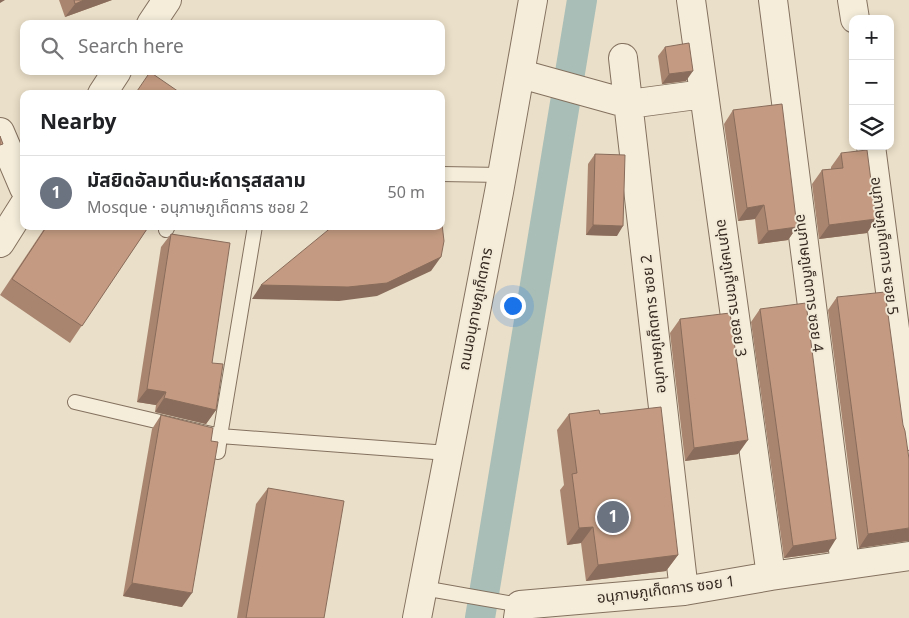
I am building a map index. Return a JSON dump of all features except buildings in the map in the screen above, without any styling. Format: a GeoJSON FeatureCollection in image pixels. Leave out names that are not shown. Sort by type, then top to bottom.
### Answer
{"type":"FeatureCollection","features":[{"type":"Feature","properties":{"kind":"street"},"geometry":{"type":"LineString","coordinates":[[154,20],[168,0]]}},
{"type":"Feature","properties":{"kind":"street","name":"ถนนอนุภาษภูเก็ตการ"},"geometry":{"type":"LineString","coordinates":[[417,618],[521,74],[533,0]]}},
{"type":"Feature","properties":{"kind":"street","name":"อนุภาษภูเก็ตการ ซอย 3"},"geometry":{"type":"LineString","coordinates":[[692,0],[770,576]]}},
{"type":"Feature","properties":{"kind":"street","name":"อนุภาษภูเก็ตการ ซอย 4"},"geometry":{"type":"LineString","coordinates":[[773,0],[845,565]]}},
{"type":"Feature","properties":{"kind":"street"},"geometry":{"type":"LineString","coordinates":[[852,0],[854,15]]}},
{"type":"Feature","properties":{"kind":"street","name":"อนุภาษภูเก็ตการ ซอย 2"},"geometry":{"type":"LineString","coordinates":[[623,58],[684,591]]}},
{"type":"Feature","properties":{"kind":"street"},"geometry":{"type":"LineString","coordinates":[[521,74],[629,104],[704,94]]}},
{"type":"Feature","properties":{"kind":"street"},"geometry":{"type":"LineString","coordinates":[[105,90],[114,75]]}},
{"type":"Feature","properties":{"kind":"street"},"geometry":{"type":"LineString","coordinates":[[0,132],[20,179]]}},
{"type":"Feature","properties":{"kind":"street","name":"อนุภาษภูเก็ตการ ซอย 5"},"geometry":{"type":"LineString","coordinates":[[872,150],[909,436]]}},
{"type":"Feature","properties":{"kind":"street"},"geometry":{"type":"LineString","coordinates":[[0,243],[20,211]]}},
{"type":"Feature","properties":{"kind":"street","name":"อนุภาษภูเก็ตการ ซอย 1"},"geometry":{"type":"LineString","coordinates":[[519,611],[684,591],[770,576],[909,556]]}},
{"type":"Feature","properties":{"kind":"lane"},"geometry":{"type":"LineString","coordinates":[[445,174],[502,175]]}},
{"type":"Feature","properties":{"kind":"lane"},"geometry":{"type":"LineString","coordinates":[[218,452],[254,230]]}},
{"type":"Feature","properties":{"kind":"lane"},"geometry":{"type":"LineString","coordinates":[[74,402],[220,436],[448,453]]}},
{"type":"Feature","properties":{"kind":"lane","name":"อนุภาษภูเก็ตการ ซอย 1"},"geometry":{"type":"LineString","coordinates":[[422,588],[519,611]]}},
{"type":"Feature","properties":{"kind":"waterway"},"geometry":{"type":"LineString","coordinates":[[480,618],[582,0]]}},
{"type":"Feature","properties":{"kind":"place","name":"มัสยิดอัลมาดีนะห์ดารุสสลาม"},"geometry":{"type":"Point","coordinates":[613,517]}}]}
